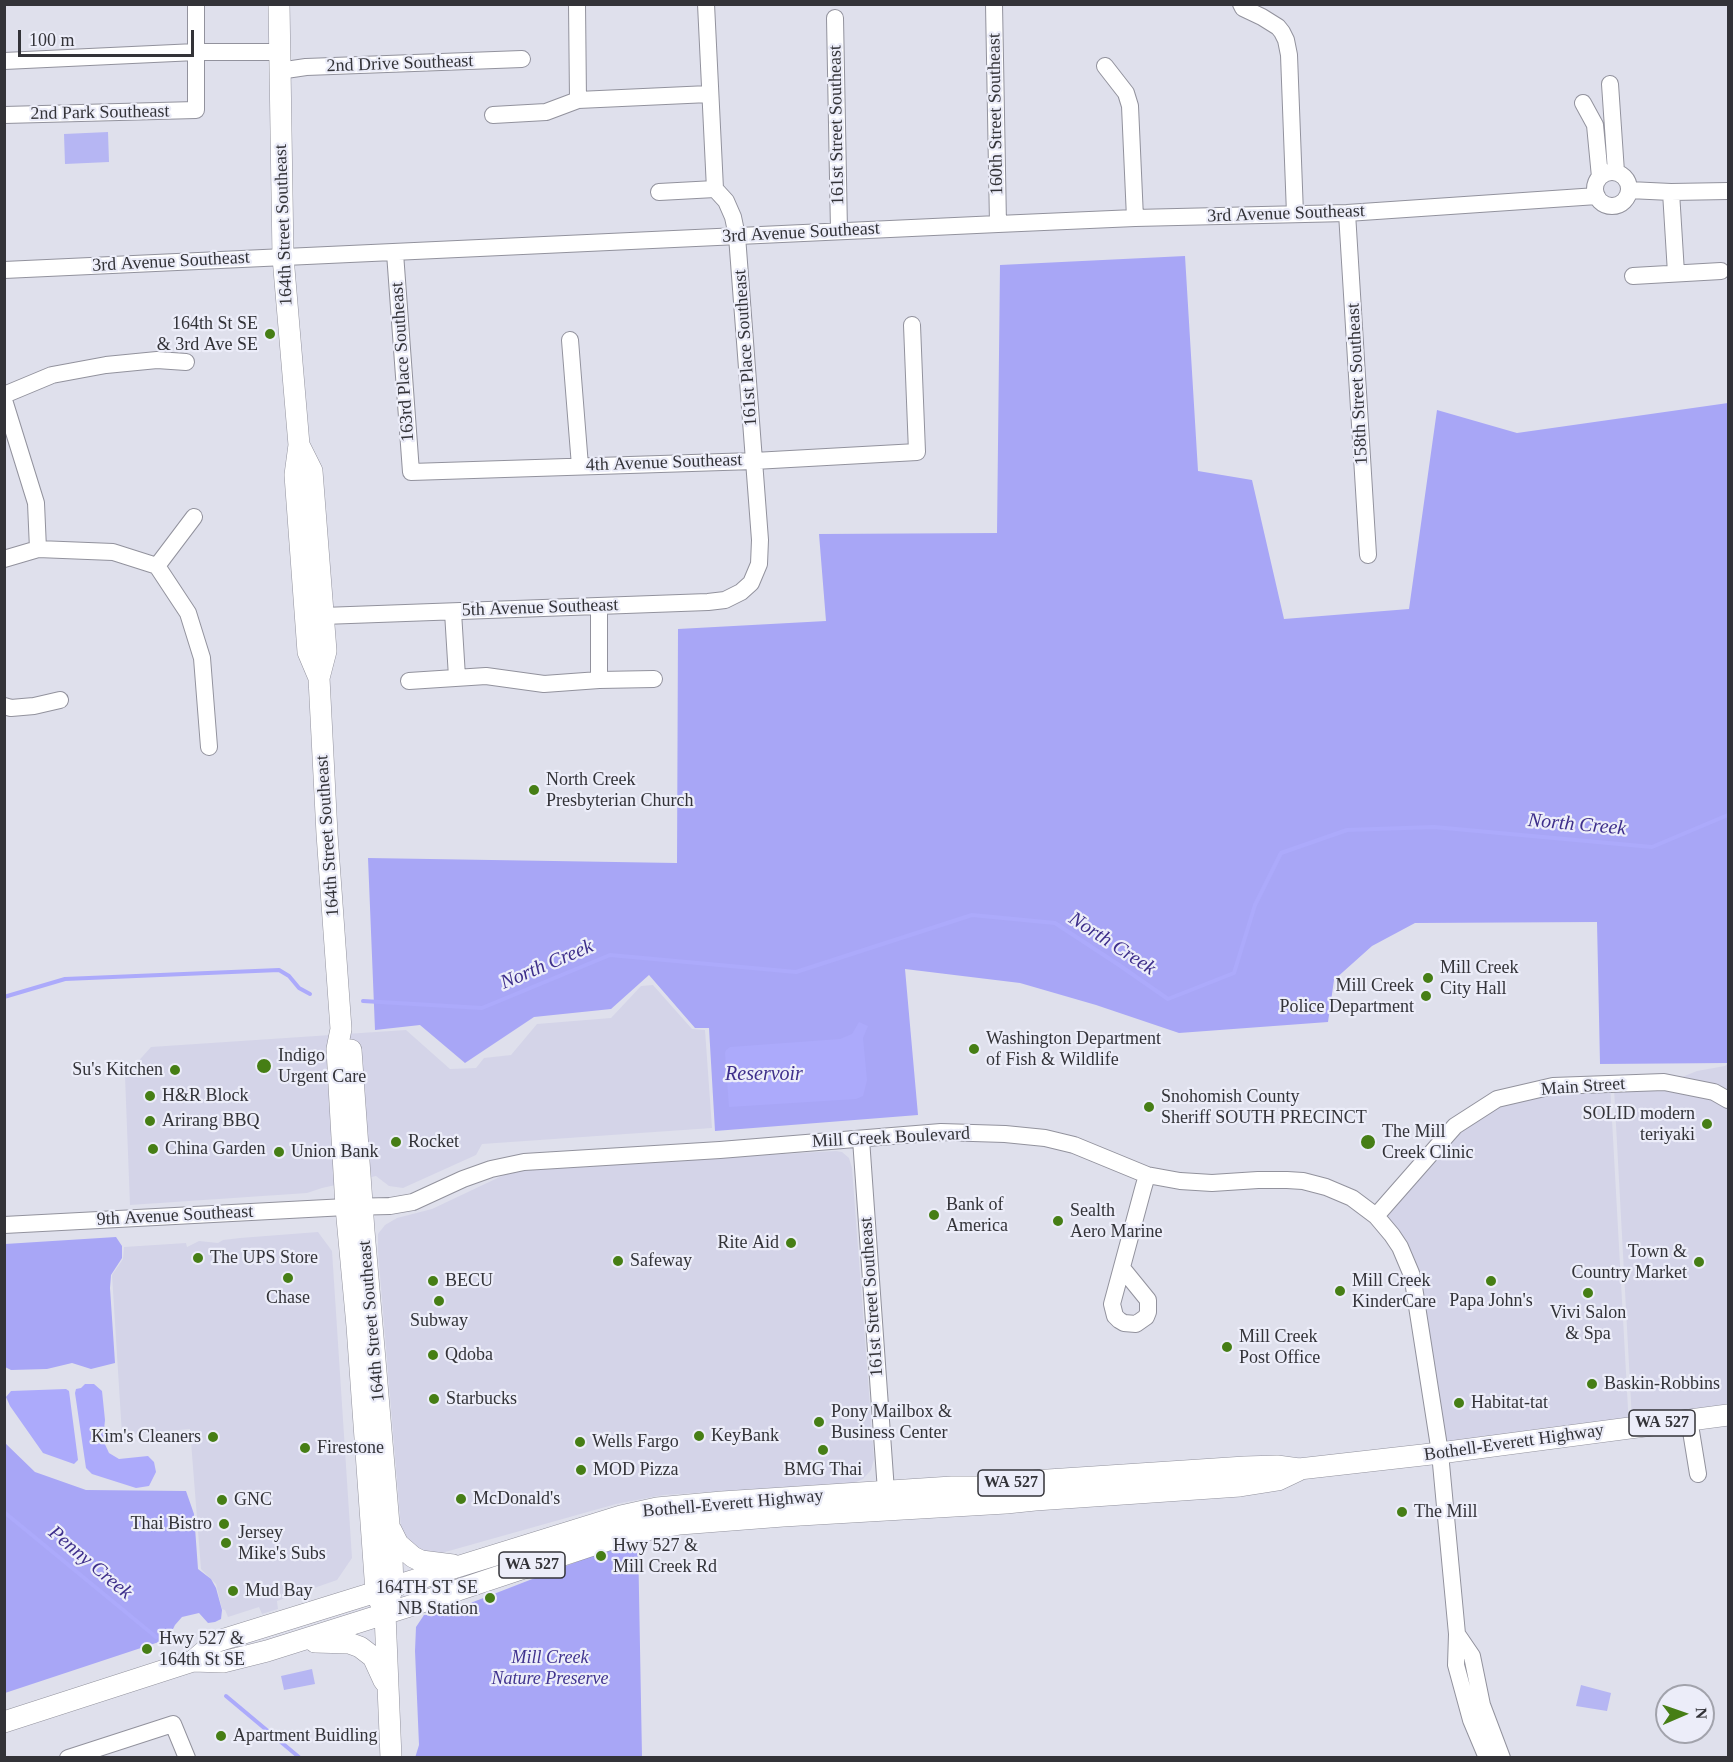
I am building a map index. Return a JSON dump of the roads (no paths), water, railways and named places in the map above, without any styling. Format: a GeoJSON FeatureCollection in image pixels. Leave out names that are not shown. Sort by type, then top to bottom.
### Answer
{"type":"FeatureCollection","features":[{"type":"Feature","properties":{"kind":"main road","name":"164th Street Southeast"},"geometry":{"type":"LineString","coordinates":[[279,4],[284,256],[299,445],[295,476],[308,652],[319,678]]}},
{"type":"Feature","properties":{"kind":"main road","name":"164th Street Southeast"},"geometry":{"type":"LineString","coordinates":[[299,445],[312,471],[326,651],[319,678],[341,1029],[337,1049],[389,1518],[384,1589]]}},
{"type":"Feature","properties":{"kind":"main road","name":"164th Street Southeast"},"geometry":{"type":"LineString","coordinates":[[354,1207],[357,1326],[384,1589]]}},
{"type":"Feature","properties":{"kind":"main road","name":"Bothell-Everett Highway"},"geometry":{"type":"LineString","coordinates":[[4,1722],[193,1661],[223,1662],[292,1643],[620,1536],[680,1524],[783,1516],[814,1506],[889,1500],[1033,1481],[1245,1467],[1277,1466],[1299,1469],[1440,1454],[1728,1414]]}},
{"type":"Feature","properties":{"kind":"main road","name":"Bothell-Everett Highway"},"geometry":{"type":"LineString","coordinates":[[193,1661],[215,1642],[621,1516],[657,1508],[1240,1486],[1278,1480],[1299,1469]]}},
{"type":"Feature","properties":{"kind":"main road"},"geometry":{"type":"LineString","coordinates":[[389,1518],[392,1533],[398,1544],[413,1557],[433,1563],[462,1565]]}},
{"type":"Feature","properties":{"kind":"main road"},"geometry":{"type":"LineString","coordinates":[[384,1589],[391,1758]]}},
{"type":"Feature","properties":{"kind":"main road"},"geometry":{"type":"LineString","coordinates":[[292,1643],[349,1643],[360,1647],[373,1657],[379,1668],[389,1708]]}},
{"type":"Feature","properties":{"kind":"street"},"geometry":{"type":"LineString","coordinates":[[196,4],[196,52]]}},
{"type":"Feature","properties":{"kind":"street"},"geometry":{"type":"LineString","coordinates":[[577,4],[578,100]]}},
{"type":"Feature","properties":{"kind":"street","name":"161st Place Southeast"},"geometry":{"type":"LineString","coordinates":[[706,4],[715,189],[726,201],[737,236],[760,540],[759,564],[751,583]]}},
{"type":"Feature","properties":{"kind":"street","name":"160th Street Southeast"},"geometry":{"type":"LineString","coordinates":[[994,4],[998,224]]}},
{"type":"Feature","properties":{"kind":"street"},"geometry":{"type":"LineString","coordinates":[[1241,4],[1243,8],[1278,27],[1286,40],[1289,55],[1295,214]]}},
{"type":"Feature","properties":{"kind":"street","name":"161st Street Southeast"},"geometry":{"type":"LineString","coordinates":[[835,18],[839,231]]}},
{"type":"Feature","properties":{"kind":"street","name":"2nd Drive Southeast"},"geometry":{"type":"LineString","coordinates":[[4,61],[196,52],[279,61],[306,67],[522,59]]}},
{"type":"Feature","properties":{"kind":"street","name":"2nd Park Southeast"},"geometry":{"type":"LineString","coordinates":[[4,115],[196,110],[196,52]]}},
{"type":"Feature","properties":{"kind":"street"},"geometry":{"type":"LineString","coordinates":[[1105,66],[1126,93],[1130,106],[1135,218]]}},
{"type":"Feature","properties":{"kind":"street"},"geometry":{"type":"LineString","coordinates":[[1608,174],[1626,178],[1629,190],[1625,200],[1616,206],[1605,204],[1597,196],[1595,186],[1608,174],[1610,84]]}},
{"type":"Feature","properties":{"kind":"street"},"geometry":{"type":"LineString","coordinates":[[494,115],[546,112],[578,100],[709,94]]}},
{"type":"Feature","properties":{"kind":"street"},"geometry":{"type":"LineString","coordinates":[[1583,103],[1595,124],[1608,174]]}},
{"type":"Feature","properties":{"kind":"street"},"geometry":{"type":"LineString","coordinates":[[659,192],[715,189]]}},
{"type":"Feature","properties":{"kind":"street"},"geometry":{"type":"LineString","coordinates":[[1629,190],[1728,191]]}},
{"type":"Feature","properties":{"kind":"street"},"geometry":{"type":"LineString","coordinates":[[1671,192],[1676,273]]}},
{"type":"Feature","properties":{"kind":"street","name":"3rd Avenue Southeast"},"geometry":{"type":"LineString","coordinates":[[4,270],[1135,218],[1347,213],[1597,196]]}},
{"type":"Feature","properties":{"kind":"street","name":"158th Street Southeast"},"geometry":{"type":"LineString","coordinates":[[1347,213],[1368,555]]}},
{"type":"Feature","properties":{"kind":"street","name":"163rd Place Southeast"},"geometry":{"type":"LineString","coordinates":[[395,253],[411,472]]}},
{"type":"Feature","properties":{"kind":"street"},"geometry":{"type":"LineString","coordinates":[[1634,276],[1721,271]]}},
{"type":"Feature","properties":{"kind":"street","name":"4th Avenue Southeast"},"geometry":{"type":"LineString","coordinates":[[411,472],[754,461],[917,452],[912,325]]}},
{"type":"Feature","properties":{"kind":"street"},"geometry":{"type":"LineString","coordinates":[[570,340],[580,466]]}},
{"type":"Feature","properties":{"kind":"street"},"geometry":{"type":"LineString","coordinates":[[4,395],[52,375],[106,365],[157,360],[186,362]]}},
{"type":"Feature","properties":{"kind":"street"},"geometry":{"type":"LineString","coordinates":[[4,400],[36,503],[38,549]]}},
{"type":"Feature","properties":{"kind":"street"},"geometry":{"type":"LineString","coordinates":[[157,566],[194,517]]}},
{"type":"Feature","properties":{"kind":"street"},"geometry":{"type":"LineString","coordinates":[[4,559],[38,549],[113,552],[157,566],[188,613],[202,658],[209,747]]}},
{"type":"Feature","properties":{"kind":"street","name":"5th Avenue Southeast"},"geometry":{"type":"LineString","coordinates":[[323,616],[708,602],[725,600],[741,592],[751,583]]}},
{"type":"Feature","properties":{"kind":"street"},"geometry":{"type":"LineString","coordinates":[[599,606],[599,680]]}},
{"type":"Feature","properties":{"kind":"street"},"geometry":{"type":"LineString","coordinates":[[453,612],[457,677]]}},
{"type":"Feature","properties":{"kind":"street"},"geometry":{"type":"LineString","coordinates":[[409,681],[486,676],[544,684],[654,679]]}},
{"type":"Feature","properties":{"kind":"street"},"geometry":{"type":"LineString","coordinates":[[4,706],[11,708],[34,706],[60,700]]}},
{"type":"Feature","properties":{"kind":"street","name":"Main Street"},"geometry":{"type":"LineString","coordinates":[[1376,1216],[1455,1126],[1497,1099],[1553,1086],[1664,1082],[1714,1092],[1728,1100]]}},
{"type":"Feature","properties":{"kind":"street","name":"Mill Creek Boulevard"},"geometry":{"type":"LineString","coordinates":[[354,1207],[390,1206],[413,1202],[477,1173],[524,1162],[964,1132],[1045,1138],[1074,1145],[1147,1175],[1171,1180],[1212,1183],[1258,1180],[1303,1181],[1337,1191],[1361,1204],[1376,1216],[1401,1247],[1411,1273],[1440,1454],[1457,1634],[1456,1665],[1471,1720],[1487,1758]]}},
{"type":"Feature","properties":{"kind":"street","name":"161st Street Southeast"},"geometry":{"type":"LineString","coordinates":[[861,1140],[889,1500]]}},
{"type":"Feature","properties":{"kind":"street"},"geometry":{"type":"LineString","coordinates":[[1122,1268],[1147,1175]]}},
{"type":"Feature","properties":{"kind":"street","name":"9th Avenue Southeast"},"geometry":{"type":"LineString","coordinates":[[4,1225],[354,1207]]}},
{"type":"Feature","properties":{"kind":"street"},"geometry":{"type":"LineString","coordinates":[[1689,1419],[1698,1474]]}},
{"type":"Feature","properties":{"kind":"street","name":"Mill Creek Boulevard"},"geometry":{"type":"LineString","coordinates":[[1457,1634],[1472,1656],[1482,1705],[1502,1758]]}},
{"type":"Feature","properties":{"kind":"street"},"geometry":{"type":"LineString","coordinates":[[68,1758],[173,1724],[187,1758]]}},
{"type":"Feature","properties":{"kind":"water","name":"Reservoir"},"geometry":{"type":"Polygon","coordinates":[[[859,1022],[868,1026],[863,1038],[867,1080],[863,1096],[856,1099],[729,1107],[725,1053],[730,1047],[840,1039],[852,1034],[859,1022]]]}},
{"type":"Feature","properties":{"kind":"water"},"geometry":{"type":"Polygon","coordinates":[[[85,1384],[94,1384],[102,1391],[105,1420],[103,1440],[109,1453],[119,1459],[148,1456],[154,1462],[156,1472],[149,1486],[136,1488],[92,1474],[86,1468],[75,1393],[76,1389],[85,1384]]]}},
{"type":"Feature","properties":{"kind":"water"},"geometry":{"type":"Polygon","coordinates":[[[66,1389],[69,1391],[78,1460],[74,1464],[43,1453],[6,1397],[11,1391],[66,1389]]]}},
{"type":"Feature","properties":{"kind":"waterway","name":"North Creek"},"geometry":{"type":"LineString","coordinates":[[363,1001],[482,1008],[610,955],[796,972],[972,915],[1055,923],[1168,999],[1234,973],[1255,905],[1281,853],[1347,830],[1434,827],[1652,847],[1728,815]]}},
{"type":"Feature","properties":{"kind":"waterway","name":"North Creek"},"geometry":{"type":"LineString","coordinates":[[4,997],[65,979],[279,970],[289,976],[299,988],[310,994]]}},
{"type":"Feature","properties":{"kind":"waterway","name":"Penny Creek"},"geometry":{"type":"LineString","coordinates":[[4,1512],[156,1637]]}},
{"type":"Feature","properties":{"kind":"waterway","name":"Penny Creek"},"geometry":{"type":"LineString","coordinates":[[226,1696],[300,1758]]}},
{"type":"Feature","properties":{"kind":"place","name":"164th St SE & 3rd Ave SE"},"geometry":{"type":"Point","coordinates":[270,334]}},
{"type":"Feature","properties":{"kind":"place","name":"North Creek Presbyterian Church"},"geometry":{"type":"Point","coordinates":[534,790]}},
{"type":"Feature","properties":{"kind":"place","name":"Mill Creek City Hall"},"geometry":{"type":"Point","coordinates":[1428,978]}},
{"type":"Feature","properties":{"kind":"place","name":"Mill Creek Police Department"},"geometry":{"type":"Point","coordinates":[1426,996]}},
{"type":"Feature","properties":{"kind":"place","name":"Washington Department of Fish & Wildlife"},"geometry":{"type":"Point","coordinates":[974,1049]}},
{"type":"Feature","properties":{"kind":"place","name":"Indigo Urgent Care"},"geometry":{"type":"Point","coordinates":[264,1066]}},
{"type":"Feature","properties":{"kind":"place","name":"Su's Kitchen"},"geometry":{"type":"Point","coordinates":[175,1070]}},
{"type":"Feature","properties":{"kind":"place","name":"H&R Block"},"geometry":{"type":"Point","coordinates":[150,1096]}},
{"type":"Feature","properties":{"kind":"place","name":"Snohomish County Sheriff SOUTH PRECINCT"},"geometry":{"type":"Point","coordinates":[1149,1107]}},
{"type":"Feature","properties":{"kind":"place","name":"Arirang BBQ"},"geometry":{"type":"Point","coordinates":[150,1121]}},
{"type":"Feature","properties":{"kind":"place","name":"SOLID modern teriyaki"},"geometry":{"type":"Point","coordinates":[1707,1124]}},
{"type":"Feature","properties":{"kind":"place","name":"Rocket"},"geometry":{"type":"Point","coordinates":[396,1142]}},
{"type":"Feature","properties":{"kind":"place","name":"The Mill Creek Clinic"},"geometry":{"type":"Point","coordinates":[1368,1142]}},
{"type":"Feature","properties":{"kind":"place","name":"China Garden"},"geometry":{"type":"Point","coordinates":[153,1149]}},
{"type":"Feature","properties":{"kind":"place","name":"Union Bank"},"geometry":{"type":"Point","coordinates":[279,1152]}},
{"type":"Feature","properties":{"kind":"place","name":"Bank of America"},"geometry":{"type":"Point","coordinates":[934,1215]}},
{"type":"Feature","properties":{"kind":"place","name":"Sealth Aero Marine"},"geometry":{"type":"Point","coordinates":[1058,1221]}},
{"type":"Feature","properties":{"kind":"place","name":"Rite Aid"},"geometry":{"type":"Point","coordinates":[791,1243]}},
{"type":"Feature","properties":{"kind":"place","name":"The UPS Store"},"geometry":{"type":"Point","coordinates":[198,1258]}},
{"type":"Feature","properties":{"kind":"place","name":"Safeway"},"geometry":{"type":"Point","coordinates":[618,1261]}},
{"type":"Feature","properties":{"kind":"place","name":"Town & Country Market"},"geometry":{"type":"Point","coordinates":[1699,1262]}},
{"type":"Feature","properties":{"kind":"place","name":"Chase"},"geometry":{"type":"Point","coordinates":[288,1278]}},
{"type":"Feature","properties":{"kind":"place","name":"BECU"},"geometry":{"type":"Point","coordinates":[433,1281]}},
{"type":"Feature","properties":{"kind":"place","name":"Papa John's"},"geometry":{"type":"Point","coordinates":[1491,1281]}},
{"type":"Feature","properties":{"kind":"place","name":"Mill Creek KinderCare"},"geometry":{"type":"Point","coordinates":[1340,1291]}},
{"type":"Feature","properties":{"kind":"place","name":"Vivi Salon & Spa"},"geometry":{"type":"Point","coordinates":[1588,1293]}},
{"type":"Feature","properties":{"kind":"place","name":"Subway"},"geometry":{"type":"Point","coordinates":[439,1301]}},
{"type":"Feature","properties":{"kind":"place","name":"Mill Creek Post Office"},"geometry":{"type":"Point","coordinates":[1227,1347]}},
{"type":"Feature","properties":{"kind":"place","name":"Qdoba"},"geometry":{"type":"Point","coordinates":[433,1355]}},
{"type":"Feature","properties":{"kind":"place","name":"Baskin-Robbins"},"geometry":{"type":"Point","coordinates":[1592,1384]}},
{"type":"Feature","properties":{"kind":"place","name":"Starbucks"},"geometry":{"type":"Point","coordinates":[434,1399]}},
{"type":"Feature","properties":{"kind":"place","name":"Habitat-tat"},"geometry":{"type":"Point","coordinates":[1459,1403]}},
{"type":"Feature","properties":{"kind":"place","name":"Pony Mailbox & Business Center"},"geometry":{"type":"Point","coordinates":[819,1422]}},
{"type":"Feature","properties":{"kind":"place","name":"KeyBank"},"geometry":{"type":"Point","coordinates":[699,1436]}},
{"type":"Feature","properties":{"kind":"place","name":"Kim's Cleaners"},"geometry":{"type":"Point","coordinates":[213,1437]}},
{"type":"Feature","properties":{"kind":"place","name":"Wells Fargo"},"geometry":{"type":"Point","coordinates":[580,1442]}},
{"type":"Feature","properties":{"kind":"place","name":"Firestone"},"geometry":{"type":"Point","coordinates":[305,1448]}},
{"type":"Feature","properties":{"kind":"place","name":"BMG Thai"},"geometry":{"type":"Point","coordinates":[823,1450]}},
{"type":"Feature","properties":{"kind":"place","name":"MOD Pizza"},"geometry":{"type":"Point","coordinates":[581,1470]}},
{"type":"Feature","properties":{"kind":"place","name":"McDonald's"},"geometry":{"type":"Point","coordinates":[461,1499]}},
{"type":"Feature","properties":{"kind":"place","name":"GNC"},"geometry":{"type":"Point","coordinates":[222,1500]}},
{"type":"Feature","properties":{"kind":"place","name":"The Mill"},"geometry":{"type":"Point","coordinates":[1402,1512]}},
{"type":"Feature","properties":{"kind":"place","name":"Thai Bistro"},"geometry":{"type":"Point","coordinates":[224,1524]}},
{"type":"Feature","properties":{"kind":"place","name":"Jersey Mike's Subs"},"geometry":{"type":"Point","coordinates":[226,1543]}},
{"type":"Feature","properties":{"kind":"place","name":"Hwy 527 & Mill Creek Rd"},"geometry":{"type":"Point","coordinates":[601,1556]}},
{"type":"Feature","properties":{"kind":"place","name":"Mud Bay"},"geometry":{"type":"Point","coordinates":[233,1591]}},
{"type":"Feature","properties":{"kind":"place","name":"164TH ST SE NB Station"},"geometry":{"type":"Point","coordinates":[490,1598]}},
{"type":"Feature","properties":{"kind":"place","name":"Hwy 527 & 164th St SE"},"geometry":{"type":"Point","coordinates":[147,1649]}},
{"type":"Feature","properties":{"kind":"place","name":"Apartment Buidling"},"geometry":{"type":"Point","coordinates":[221,1736]}},
{"type":"Feature","properties":{"kind":"park label","name":"Mill Creek Nature Preserve"},"geometry":{"type":"Point","coordinates":[550,1668]}}]}
